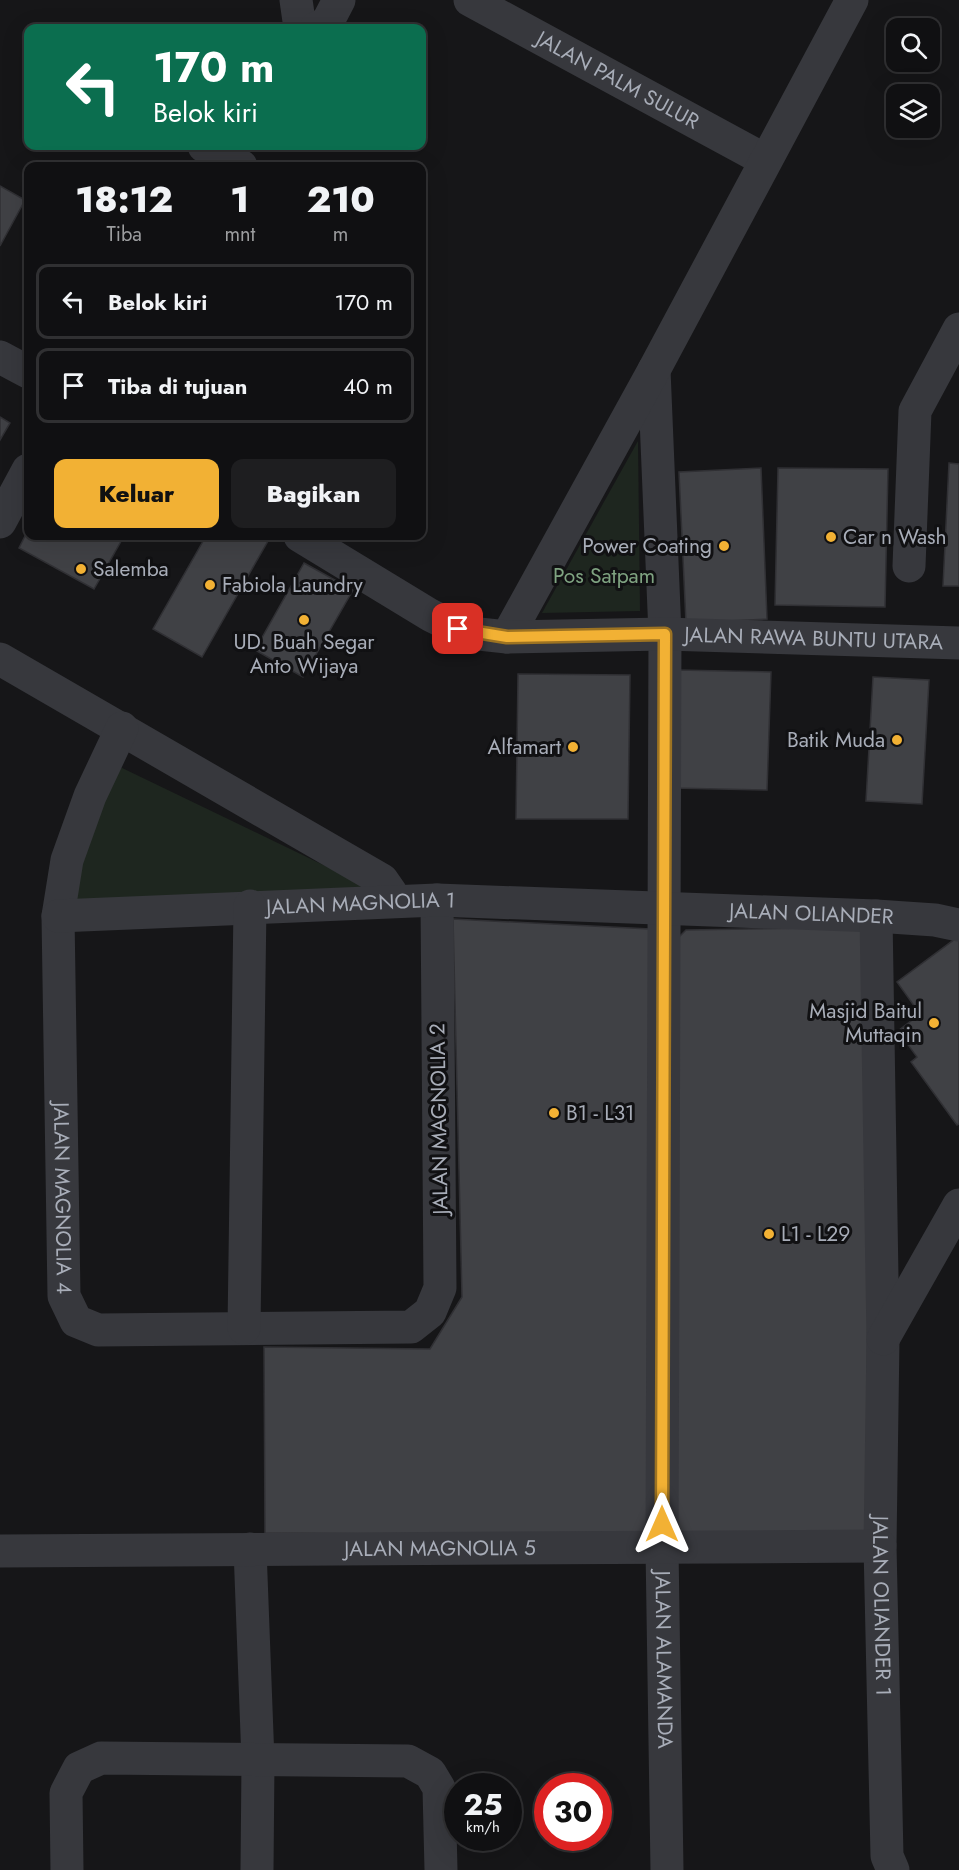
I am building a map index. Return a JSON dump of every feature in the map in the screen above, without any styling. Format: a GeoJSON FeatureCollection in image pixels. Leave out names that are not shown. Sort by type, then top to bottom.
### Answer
{"type":"FeatureCollection","features":[{"type":"Feature","properties":{"kind":"street"},"geometry":{"type":"LineString","coordinates":[[296,0],[299,24]]}},
{"type":"Feature","properties":{"kind":"street"},"geometry":{"type":"LineString","coordinates":[[325,24],[339,0]]}},
{"type":"Feature","properties":{"kind":"street","name":"JALAN PALM SULUR"},"geometry":{"type":"LineString","coordinates":[[470,0],[765,160]]}},
{"type":"Feature","properties":{"kind":"street"},"geometry":{"type":"LineString","coordinates":[[507,637],[654,370],[852,0]]}},
{"type":"Feature","properties":{"kind":"street"},"geometry":{"type":"LineString","coordinates":[[216,150],[240,158]]}},
{"type":"Feature","properties":{"kind":"street"},"geometry":{"type":"LineString","coordinates":[[909,566],[915,411],[959,329]]}},
{"type":"Feature","properties":{"kind":"street"},"geometry":{"type":"LineString","coordinates":[[0,357],[24,370]]}},
{"type":"Feature","properties":{"kind":"street","name":"JALAN ALAMANDA"},"geometry":{"type":"LineString","coordinates":[[654,370],[665,634],[662,1548],[667,1870]]}},
{"type":"Feature","properties":{"kind":"street"},"geometry":{"type":"LineString","coordinates":[[926,391],[959,388]]}},
{"type":"Feature","properties":{"kind":"street"},"geometry":{"type":"LineString","coordinates":[[0,522],[24,477]]}},
{"type":"Feature","properties":{"kind":"street","name":"JALAN RAWA BUNTU UTARA"},"geometry":{"type":"LineString","coordinates":[[307,540],[458,629],[507,637],[665,634],[959,644]]}},
{"type":"Feature","properties":{"kind":"street"},"geometry":{"type":"LineString","coordinates":[[0,659],[382,880],[391,893],[392,901]]}},
{"type":"Feature","properties":{"kind":"street","name":"JALAN MAGNOLIA 4"},"geometry":{"type":"LineString","coordinates":[[122,728],[90,796],[67,860],[58,916],[64,1296],[76,1321],[98,1330],[411,1327]]}},
{"type":"Feature","properties":{"kind":"street","name":"JALAN MAGNOLIA 1"},"geometry":{"type":"LineString","coordinates":[[58,916],[250,906],[437,900],[663,909]]}},
{"type":"Feature","properties":{"kind":"street","name":"JALAN MAGNOLIA 2"},"geometry":{"type":"LineString","coordinates":[[411,1327],[430,1312],[441,1288],[437,900]]}},
{"type":"Feature","properties":{"kind":"street"},"geometry":{"type":"LineString","coordinates":[[244,1328],[250,906]]}},
{"type":"Feature","properties":{"kind":"street","name":"JALAN OLIANDER"},"geometry":{"type":"LineString","coordinates":[[663,909],[876,916],[935,920],[959,925]]}},
{"type":"Feature","properties":{"kind":"street","name":"JALAN OLIANDER 1"},"geometry":{"type":"LineString","coordinates":[[876,916],[883,1339],[880,1546],[886,1856],[893,1870]]}},
{"type":"Feature","properties":{"kind":"street","name":"JALAN OLIANDER 1"},"geometry":{"type":"LineString","coordinates":[[883,1339],[959,1205]]}},
{"type":"Feature","properties":{"kind":"street","name":"JALAN MAGNOLIA 5"},"geometry":{"type":"LineString","coordinates":[[0,1551],[880,1546]]}},
{"type":"Feature","properties":{"kind":"street"},"geometry":{"type":"LineString","coordinates":[[250,1550],[258,1761],[257,1870]]}},
{"type":"Feature","properties":{"kind":"street"},"geometry":{"type":"LineString","coordinates":[[67,1870],[66,1793],[79,1768],[101,1758],[408,1761],[430,1773],[439,1788],[441,1870]]}},
{"type":"Feature","properties":{"kind":"green space","name":"Pos Satpam"},"geometry":{"type":"Polygon","coordinates":[[[638,441],[640,611],[542,613],[638,441]]]}},
{"type":"Feature","properties":{"kind":"green space"},"geometry":{"type":"Polygon","coordinates":[[[118,766],[375,890],[67,901],[118,766]]]}},
{"type":"Feature","properties":{"kind":"building"},"geometry":{"type":"Polygon","coordinates":[[[0,186],[24,199],[24,202],[0,246],[0,186]]]}},
{"type":"Feature","properties":{"kind":"building"},"geometry":{"type":"Polygon","coordinates":[[[0,417],[10,423],[0,440],[0,417]]]}},
{"type":"Feature","properties":{"kind":"building"},"geometry":{"type":"Polygon","coordinates":[[[949,463],[959,464],[959,586],[943,586],[949,463]]]}},
{"type":"Feature","properties":{"kind":"building","name":"Power Coating"},"geometry":{"type":"Polygon","coordinates":[[[761,468],[767,619],[686,623],[679,472],[761,468]]]}},
{"type":"Feature","properties":{"kind":"building","name":"Car n Wash"},"geometry":{"type":"Polygon","coordinates":[[[778,468],[888,469],[885,607],[775,605],[778,468]]]}},
{"type":"Feature","properties":{"kind":"building","name":"Salemba"},"geometry":{"type":"Polygon","coordinates":[[[24,538],[24,540],[122,540],[94,589],[19,548],[24,538]]]}},
{"type":"Feature","properties":{"kind":"building","name":"Fabiola Laundry"},"geometry":{"type":"Polygon","coordinates":[[[204,540],[268,541],[202,657],[153,629],[204,540]]]}},
{"type":"Feature","properties":{"kind":"building","name":"UD. Buah Segar Anto Wijaya"},"geometry":{"type":"Polygon","coordinates":[[[304,563],[353,590],[303,677],[255,650],[304,563]]]}},
{"type":"Feature","properties":{"kind":"building"},"geometry":{"type":"Polygon","coordinates":[[[677,670],[771,672],[767,790],[673,788],[677,670]]]}},
{"type":"Feature","properties":{"kind":"building","name":"Alfamart"},"geometry":{"type":"Polygon","coordinates":[[[518,674],[630,675],[628,819],[516,819],[518,674]]]}},
{"type":"Feature","properties":{"kind":"building","name":"Batik Muda"},"geometry":{"type":"Polygon","coordinates":[[[873,677],[929,680],[922,804],[866,801],[873,677]]]}},
{"type":"Feature","properties":{"kind":"building","name":"B1 - L31"},"geometry":{"type":"Polygon","coordinates":[[[453,919],[650,929],[648,1536],[265,1533],[264,1347],[430,1349],[462,1297],[453,919]]]}},
{"type":"Feature","properties":{"kind":"building","name":"L1 - L29"},"geometry":{"type":"Polygon","coordinates":[[[871,927],[866,1536],[691,1538],[677,1530],[677,939],[686,930],[871,927]]]}},
{"type":"Feature","properties":{"kind":"building","name":"Masjid Baitul Muttaqin"},"geometry":{"type":"Polygon","coordinates":[[[959,936],[959,1124],[957,1125],[911,1062],[917,1057],[898,1031],[920,1014],[897,982],[959,936]]]}},
{"type":"Feature","properties":{"kind":"place","name":"Car n Wash"},"geometry":{"type":"Point","coordinates":[831,537]}},
{"type":"Feature","properties":{"kind":"place","name":"Power Coating"},"geometry":{"type":"Point","coordinates":[724,546]}},
{"type":"Feature","properties":{"kind":"place","name":"Salemba"},"geometry":{"type":"Point","coordinates":[81,569]}},
{"type":"Feature","properties":{"kind":"place","name":"Fabiola Laundry"},"geometry":{"type":"Point","coordinates":[210,585]}},
{"type":"Feature","properties":{"kind":"place","name":"UD. Buah Segar Anto Wijaya"},"geometry":{"type":"Point","coordinates":[304,620]}},
{"type":"Feature","properties":{"kind":"place","name":"Batik Muda"},"geometry":{"type":"Point","coordinates":[897,740]}},
{"type":"Feature","properties":{"kind":"place","name":"Alfamart"},"geometry":{"type":"Point","coordinates":[573,747]}},
{"type":"Feature","properties":{"kind":"place","name":"Masjid Baitul Muttaqin"},"geometry":{"type":"Point","coordinates":[934,1023]}},
{"type":"Feature","properties":{"kind":"place","name":"B1 - L31"},"geometry":{"type":"Point","coordinates":[554,1113]}},
{"type":"Feature","properties":{"kind":"place","name":"L1 - L29"},"geometry":{"type":"Point","coordinates":[769,1234]}},
{"type":"Feature","properties":{"kind":"route"},"geometry":{"type":"LineString","coordinates":[[458,629],[507,637],[665,634],[662,1524]]}}]}
